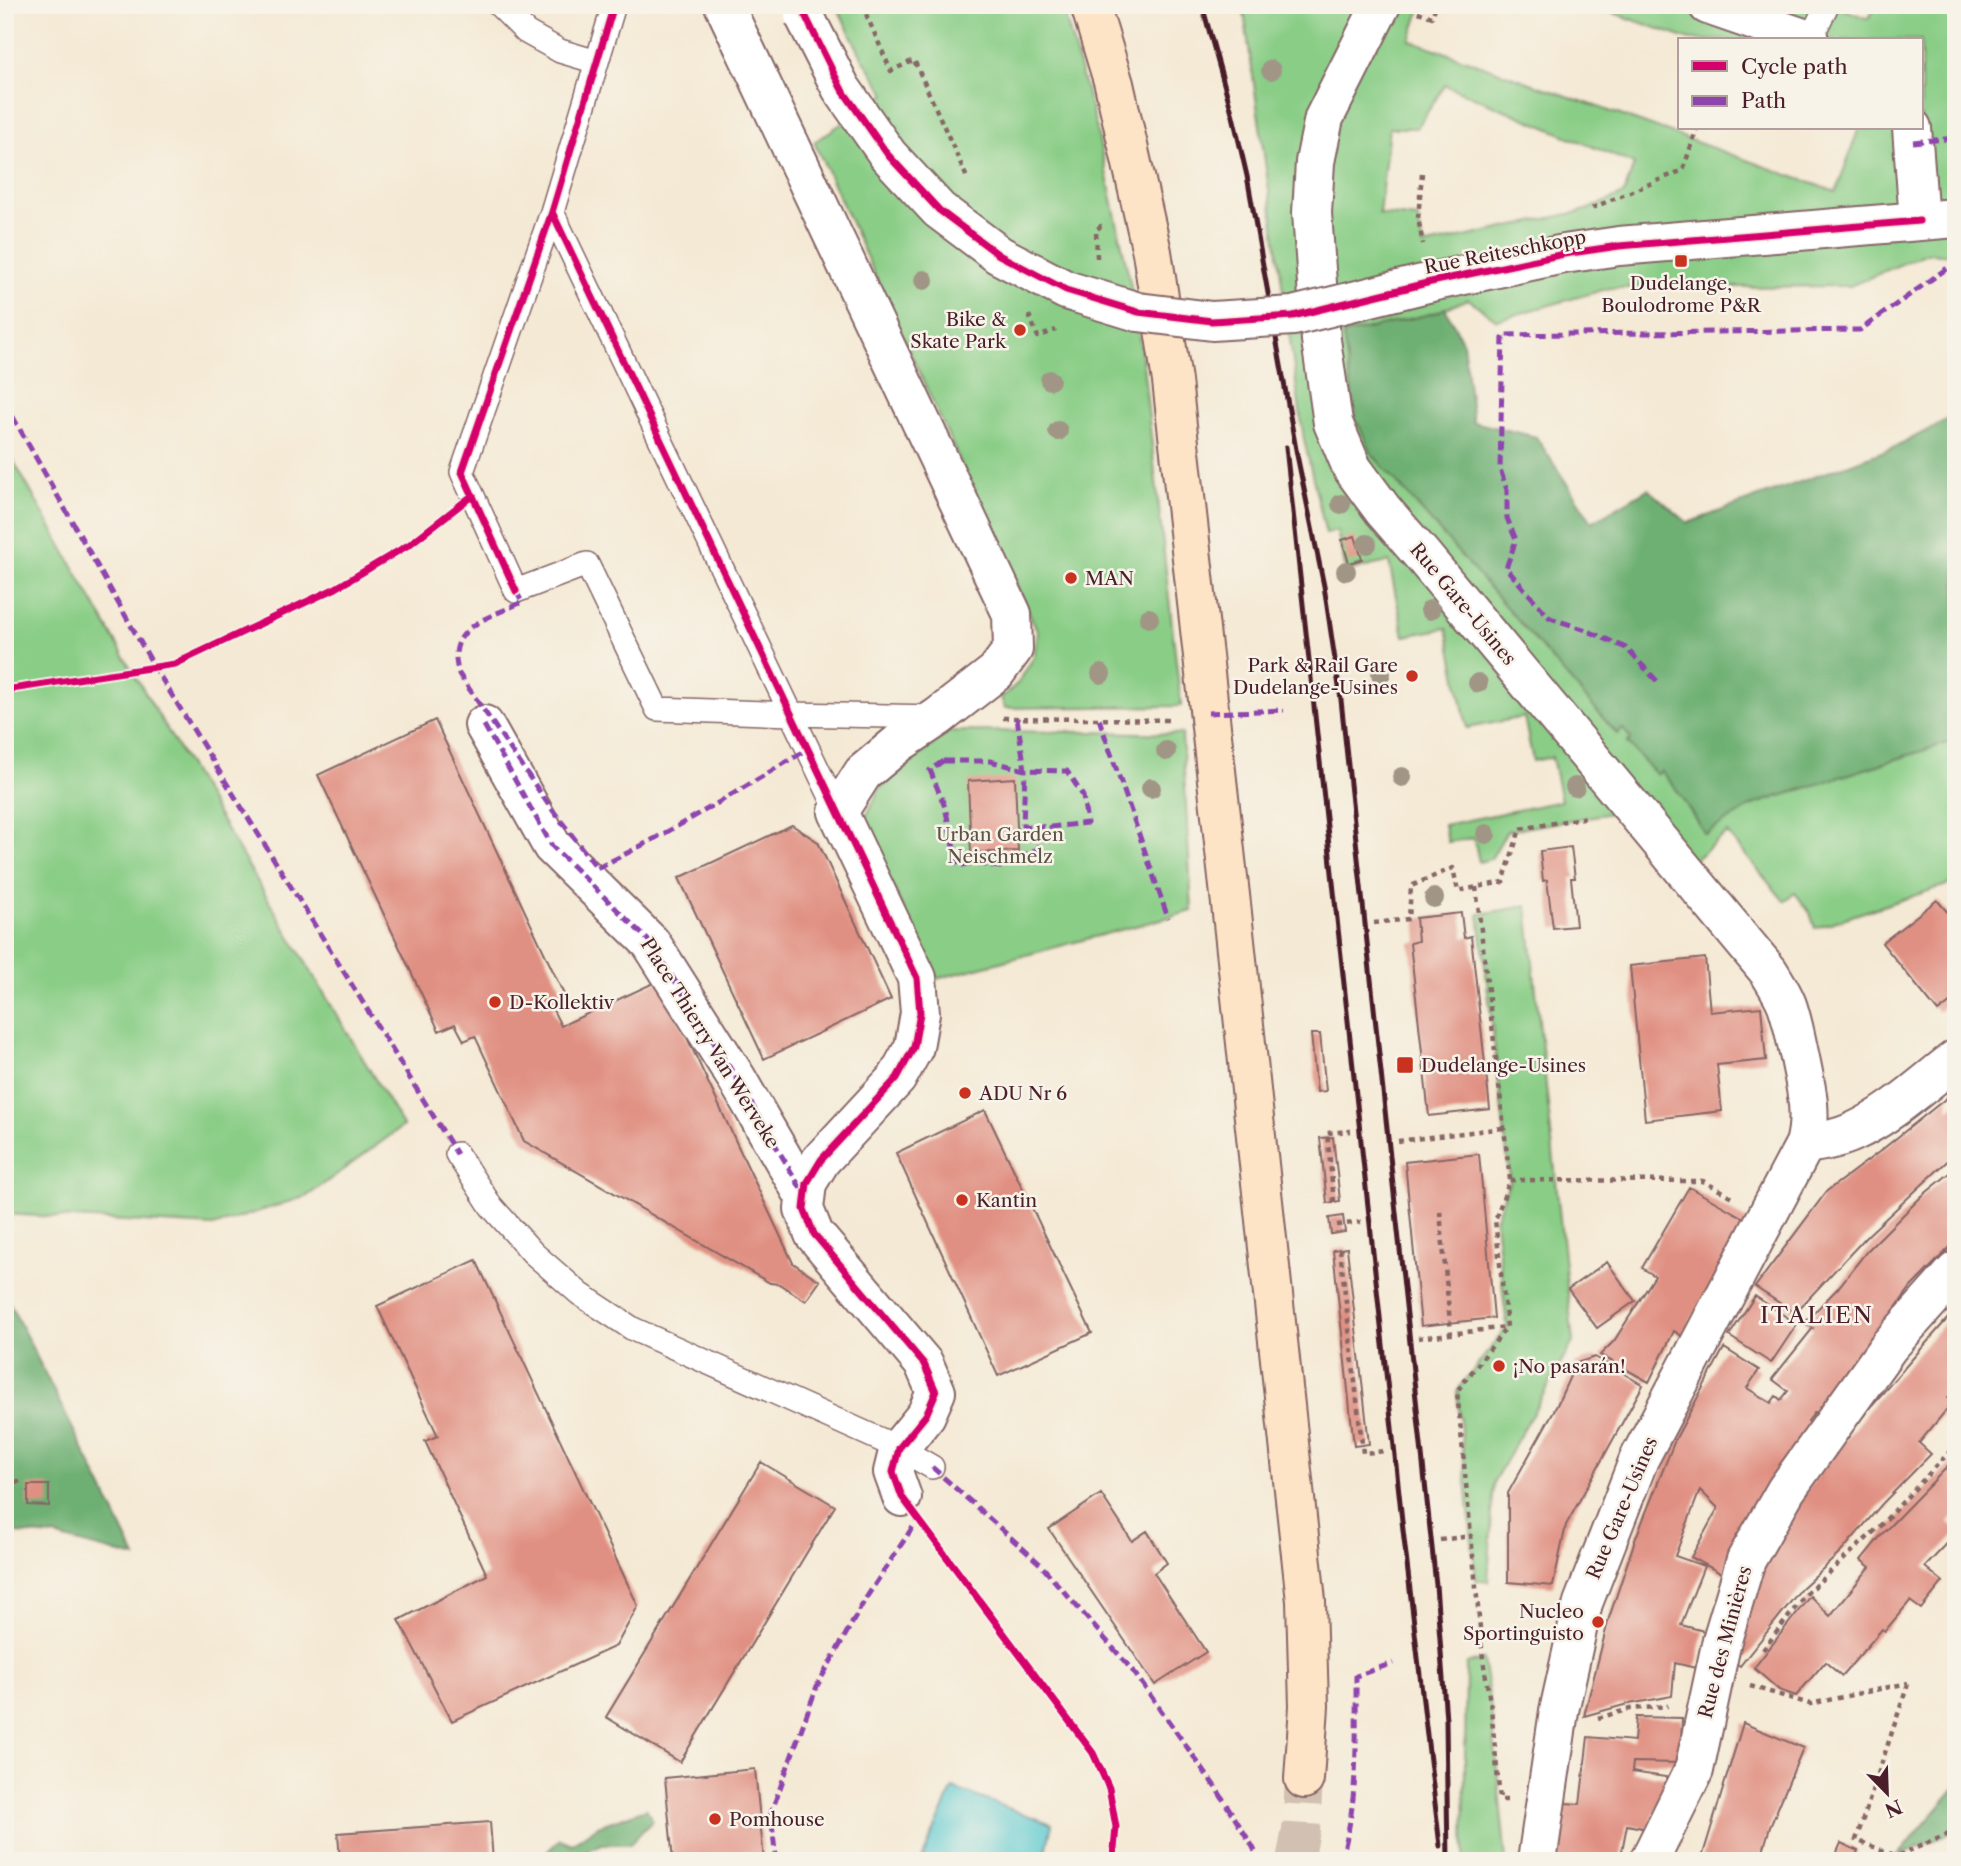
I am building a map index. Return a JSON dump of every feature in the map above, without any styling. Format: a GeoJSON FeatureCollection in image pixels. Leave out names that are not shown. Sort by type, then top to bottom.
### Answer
{"type":"FeatureCollection","features":[{"type":"Feature","properties":{"kind":"main road"},"geometry":{"type":"LineString","coordinates":[[1090,5],[1114,84],[1152,252],[1172,381],[1233,917],[1306,1601],[1309,1706],[1304,1779]]}},
{"type":"Feature","properties":{"kind":"street"},"geometry":{"type":"LineString","coordinates":[[724,5],[1012,614],[1013,649],[996,672],[899,743],[863,773],[838,812],[917,978],[920,1013],[914,1047],[897,1077],[821,1160],[807,1182],[805,1197]]}},
{"type":"Feature","properties":{"kind":"street","name":"Rue Gare-Usines"},"geometry":{"type":"LineString","coordinates":[[1381,5],[1324,118],[1315,162],[1312,213],[1321,340],[1333,423],[1352,468],[1383,510],[1769,972],[1786,1003],[1794,1027],[1807,1094],[1809,1130],[1805,1144],[1639,1459],[1583,1603],[1559,1712],[1537,1861]]}},
{"type":"Feature","properties":{"kind":"street"},"geometry":{"type":"LineString","coordinates":[[1708,5],[1804,38]]}},
{"type":"Feature","properties":{"kind":"street","name":"Rue Reiteschkopp"},"geometry":{"type":"LineString","coordinates":[[802,10],[841,88],[888,155],[939,210],[999,255],[1066,290],[1138,312],[1212,321],[1293,316],[1431,282],[1563,254],[1619,246],[1937,220]]}},
{"type":"Feature","properties":{"kind":"street"},"geometry":{"type":"LineString","coordinates":[[1913,130],[1937,220]]}},
{"type":"Feature","properties":{"kind":"street","name":"Place Thierry Van Werveke"},"geometry":{"type":"LineString","coordinates":[[484,726],[552,846],[651,943],[737,1079],[805,1197],[804,1209],[814,1234],[924,1364],[936,1392],[926,1415],[899,1448]]}},
{"type":"Feature","properties":{"kind":"street"},"geometry":{"type":"LineString","coordinates":[[1805,1144],[1850,1134],[1870,1124],[1956,1059]]}},
{"type":"Feature","properties":{"kind":"street","name":"Rue des Minières"},"geometry":{"type":"LineString","coordinates":[[1649,1861],[1694,1770],[1723,1693],[1722,1640],[1746,1560],[1786,1489],[1889,1346],[1956,1270]]}},
{"type":"Feature","properties":{"kind":"street"},"geometry":{"type":"LineString","coordinates":[[899,1448],[893,1472],[902,1497]]}},
{"type":"Feature","properties":{"kind":"lane"},"geometry":{"type":"LineString","coordinates":[[499,5],[526,32],[560,51],[597,62]]}},
{"type":"Feature","properties":{"kind":"lane"},"geometry":{"type":"LineString","coordinates":[[614,5],[552,212],[462,472],[516,591],[587,564],[657,709],[938,717]]}},
{"type":"Feature","properties":{"kind":"lane"},"geometry":{"type":"LineString","coordinates":[[1811,38],[1827,5]]}},
{"type":"Feature","properties":{"kind":"lane"},"geometry":{"type":"LineString","coordinates":[[552,212],[838,812]]}},
{"type":"Feature","properties":{"kind":"lane"},"geometry":{"type":"LineString","coordinates":[[457,1154],[491,1206],[533,1254],[580,1294],[633,1329],[899,1448],[932,1467]]}},
{"type":"Feature","properties":{"kind":"path"},"geometry":{"type":"LineString","coordinates":[[1587,210],[1683,170],[1696,130]]}},
{"type":"Feature","properties":{"kind":"path"},"geometry":{"type":"LineString","coordinates":[[1422,173],[1418,218],[1431,282]]}},
{"type":"Feature","properties":{"kind":"path"},"geometry":{"type":"LineString","coordinates":[[1101,301],[1096,230],[1101,226],[1109,227],[1112,234]]}},
{"type":"Feature","properties":{"kind":"path"},"geometry":{"type":"LineString","coordinates":[[938,717],[1183,720]]}},
{"type":"Feature","properties":{"kind":"path"},"geometry":{"type":"LineString","coordinates":[[1374,923],[1409,919],[1411,886],[1453,868],[1458,891],[1503,881],[1520,829],[1634,809]]}},
{"type":"Feature","properties":{"kind":"path"},"geometry":{"type":"LineString","coordinates":[[1476,887],[1510,1180],[1495,1220],[1507,1327],[1457,1391],[1483,1659],[1491,1708]]}},
{"type":"Feature","properties":{"kind":"path"},"geometry":{"type":"LineString","coordinates":[[1398,1141],[1503,1128]]}},
{"type":"Feature","properties":{"kind":"path"},"geometry":{"type":"LineString","coordinates":[[1334,1202],[1327,1133],[1351,1131]]}},
{"type":"Feature","properties":{"kind":"path"},"geometry":{"type":"LineString","coordinates":[[1510,1180],[1703,1181],[1768,1217]]}},
{"type":"Feature","properties":{"kind":"path"},"geometry":{"type":"LineString","coordinates":[[1440,1211],[1451,1334]]}},
{"type":"Feature","properties":{"kind":"path"},"geometry":{"type":"LineString","coordinates":[[1337,1225],[1361,1222]]}},
{"type":"Feature","properties":{"kind":"path"},"geometry":{"type":"LineString","coordinates":[[1340,1249],[1363,1453],[1386,1451]]}},
{"type":"Feature","properties":{"kind":"path"},"geometry":{"type":"LineString","coordinates":[[1418,1338],[1507,1327]]}},
{"type":"Feature","properties":{"kind":"path"},"geometry":{"type":"LineString","coordinates":[[5,1463],[20,1485]]}},
{"type":"Feature","properties":{"kind":"path"},"geometry":{"type":"LineString","coordinates":[[1440,1540],[1472,1536]]}},
{"type":"Feature","properties":{"kind":"path"},"geometry":{"type":"LineString","coordinates":[[1559,1712],[1592,1720],[1630,1709],[1723,1693],[1810,1704],[1908,1683],[1856,1840],[1897,1856],[1956,1831]]}},
{"type":"Feature","properties":{"kind":"green space","name":"Bike & Skate Park"},"geometry":{"type":"Polygon","coordinates":[[[836,5],[1062,5],[1096,126],[1133,296],[1181,706],[1005,708],[1001,698],[1018,683],[1034,657],[1038,632],[814,142],[886,94],[862,57],[836,5]]]}},
{"type":"Feature","properties":{"kind":"green space"},"geometry":{"type":"Polygon","coordinates":[[[1243,5],[1422,5],[1410,40],[1836,192],[1858,130],[1923,130],[1923,38],[1684,38],[1591,5],[1834,5],[1868,19],[1877,5],[1956,5],[1956,255],[1927,253],[1850,286],[1610,288],[1497,320],[1468,299],[1438,312],[1343,336],[1372,454],[1617,733],[1623,728],[1632,739],[1628,743],[1657,774],[1661,771],[1677,790],[1705,834],[1755,804],[1956,740],[1956,882],[1815,928],[1810,913],[1795,893],[1784,901],[1727,833],[1683,869],[1634,809],[1507,831],[1491,859],[1479,862],[1474,838],[1448,842],[1444,825],[1561,801],[1552,757],[1533,761],[1524,717],[1467,728],[1447,628],[1404,636],[1389,562],[1346,571],[1337,531],[1326,534],[1304,440],[1243,5]],[[1445,85],[1417,128],[1389,128],[1379,214],[1418,218],[1423,246],[1587,210],[1624,194],[1634,164],[1445,85]]]}},
{"type":"Feature","properties":{"kind":"green space"},"geometry":{"type":"Polygon","coordinates":[[[1445,308],[1463,343],[1473,422],[1536,437],[1592,522],[1648,489],[1688,523],[1898,446],[1956,415],[1956,740],[1755,804],[1705,834],[1677,790],[1661,771],[1657,775],[1627,743],[1631,739],[1623,729],[1617,734],[1372,454],[1356,419],[1343,335],[1445,308]]]}},
{"type":"Feature","properties":{"kind":"green space"},"geometry":{"type":"Polygon","coordinates":[[[5,446],[134,674],[403,1126],[307,1196],[213,1226],[5,1214],[5,446]]]}},
{"type":"Feature","properties":{"kind":"green space","name":"Urban Garden Neischmelz"},"geometry":{"type":"Polygon","coordinates":[[[950,731],[1182,734],[1192,911],[936,979],[863,823],[880,788],[950,731]]]}},
{"type":"Feature","properties":{"kind":"green space"},"geometry":{"type":"Polygon","coordinates":[[[1527,906],[1573,1342],[1494,1481],[1488,1582],[1476,1580],[1457,1391],[1507,1327],[1495,1220],[1510,1180],[1479,914],[1527,906]]]}},
{"type":"Feature","properties":{"kind":"green space"},"geometry":{"type":"Polygon","coordinates":[[[5,1294],[136,1558],[54,1536],[5,1532],[5,1294]]]}},
{"type":"Feature","properties":{"kind":"green space"},"geometry":{"type":"Polygon","coordinates":[[[1483,1659],[1491,1708],[1506,1861],[1464,1861],[1466,1664],[1483,1659]]]}},
{"type":"Feature","properties":{"kind":"green space"},"geometry":{"type":"Polygon","coordinates":[[[1956,1787],[1956,1831],[1897,1856],[1956,1787]]]}},
{"type":"Feature","properties":{"kind":"green space"},"geometry":{"type":"Polygon","coordinates":[[[646,1809],[653,1820],[630,1844],[602,1844],[567,1861],[538,1861],[560,1839],[572,1844],[598,1826],[646,1809]]]}},
{"type":"Feature","properties":{"kind":"water"},"geometry":{"type":"Polygon","coordinates":[[[953,1788],[1052,1824],[1046,1852],[1054,1861],[921,1861],[953,1788]]]}},
{"type":"Feature","properties":{"kind":"building"},"geometry":{"type":"Polygon","coordinates":[[[1355,536],[1362,559],[1349,563],[1342,540],[1355,536]]]}},
{"type":"Feature","properties":{"kind":"building","name":"D-Kollektiv"},"geometry":{"type":"Polygon","coordinates":[[[435,720],[567,1001],[552,1008],[561,1026],[660,980],[793,1263],[820,1281],[806,1301],[779,1284],[770,1283],[524,1141],[475,1036],[464,1041],[455,1024],[439,1031],[318,775],[435,720]]]}},
{"type":"Feature","properties":{"kind":"building"},"geometry":{"type":"Polygon","coordinates":[[[1015,778],[1018,851],[971,853],[968,781],[1015,778]]]}},
{"type":"Feature","properties":{"kind":"building"},"geometry":{"type":"Polygon","coordinates":[[[792,825],[818,842],[891,999],[764,1059],[679,878],[792,825]]]}},
{"type":"Feature","properties":{"kind":"building"},"geometry":{"type":"Polygon","coordinates":[[[1571,847],[1576,926],[1553,928],[1540,851],[1571,847]]]}},
{"type":"Feature","properties":{"kind":"building"},"geometry":{"type":"Polygon","coordinates":[[[1937,900],[1956,922],[1956,998],[1938,1012],[1882,943],[1937,900]]]}},
{"type":"Feature","properties":{"kind":"building"},"geometry":{"type":"Polygon","coordinates":[[[1461,913],[1464,938],[1471,936],[1490,1109],[1429,1116],[1410,943],[1418,941],[1416,918],[1461,913]]]}},
{"type":"Feature","properties":{"kind":"building"},"geometry":{"type":"Polygon","coordinates":[[[1705,958],[1710,1012],[1761,1007],[1766,1060],[1717,1065],[1722,1111],[1645,1120],[1630,966],[1705,958]]]}},
{"type":"Feature","properties":{"kind":"building"},"geometry":{"type":"Polygon","coordinates":[[[1311,1034],[1320,1034],[1326,1091],[1317,1092],[1311,1034]]]}},
{"type":"Feature","properties":{"kind":"building"},"geometry":{"type":"Polygon","coordinates":[[[1949,1096],[1948,1109],[1956,1102],[1956,1153],[1868,1235],[1795,1313],[1755,1287],[1827,1191],[1949,1096]]]}},
{"type":"Feature","properties":{"kind":"building"},"geometry":{"type":"Polygon","coordinates":[[[985,1110],[1092,1333],[998,1376],[896,1153],[985,1110]]]}},
{"type":"Feature","properties":{"kind":"building"},"geometry":{"type":"Polygon","coordinates":[[[1333,1137],[1340,1201],[1327,1203],[1320,1138],[1333,1137]]]}},
{"type":"Feature","properties":{"kind":"building"},"geometry":{"type":"Polygon","coordinates":[[[1479,1154],[1494,1318],[1421,1326],[1405,1162],[1479,1154]]]}},
{"type":"Feature","properties":{"kind":"building"},"geometry":{"type":"Polygon","coordinates":[[[1956,1168],[1956,1241],[1911,1287],[1818,1414],[1815,1412],[1808,1421],[1813,1425],[1722,1574],[1691,1557],[1718,1508],[1700,1490],[1675,1556],[1704,1566],[1681,1625],[1704,1631],[1696,1668],[1675,1663],[1672,1696],[1584,1716],[1609,1618],[1635,1540],[1675,1440],[1724,1348],[1759,1370],[1747,1388],[1771,1403],[1776,1396],[1781,1400],[1788,1391],[1772,1379],[1813,1328],[1804,1323],[1838,1288],[1867,1251],[1922,1196],[1956,1168]]]}},
{"type":"Feature","properties":{"kind":"building"},"geometry":{"type":"Polygon","coordinates":[[[1689,1187],[1749,1221],[1682,1336],[1674,1331],[1649,1382],[1600,1355],[1614,1341],[1655,1276],[1642,1268],[1689,1187]]]}},
{"type":"Feature","properties":{"kind":"building"},"geometry":{"type":"Polygon","coordinates":[[[1343,1216],[1345,1232],[1331,1234],[1329,1218],[1343,1216]]]}},
{"type":"Feature","properties":{"kind":"building"},"geometry":{"type":"Polygon","coordinates":[[[1347,1248],[1369,1444],[1354,1446],[1333,1250],[1347,1248]]]}},
{"type":"Feature","properties":{"kind":"building"},"geometry":{"type":"Polygon","coordinates":[[[476,1260],[638,1606],[616,1646],[452,1721],[399,1620],[487,1575],[425,1441],[438,1436],[377,1306],[476,1260]]]}},
{"type":"Feature","properties":{"kind":"building"},"geometry":{"type":"Polygon","coordinates":[[[1607,1262],[1635,1301],[1597,1328],[1568,1289],[1607,1262]]]}},
{"type":"Feature","properties":{"kind":"building"},"geometry":{"type":"Polygon","coordinates":[[[1755,1296],[1797,1324],[1771,1363],[1729,1336],[1755,1296]]]}},
{"type":"Feature","properties":{"kind":"building"},"geometry":{"type":"Polygon","coordinates":[[[1956,1309],[1956,1389],[1948,1398],[1953,1402],[1919,1443],[1931,1454],[1882,1504],[1841,1552],[1801,1589],[1740,1666],[1729,1661],[1762,1566],[1785,1518],[1872,1405],[1956,1309]]]}},
{"type":"Feature","properties":{"kind":"building"},"geometry":{"type":"Polygon","coordinates":[[[1595,1357],[1643,1385],[1566,1525],[1553,1586],[1508,1582],[1508,1493],[1557,1405],[1576,1363],[1595,1357]]]}},
{"type":"Feature","properties":{"kind":"building"},"geometry":{"type":"Polygon","coordinates":[[[1956,1458],[1956,1514],[1948,1522],[1956,1528],[1956,1534],[1925,1567],[1943,1582],[1921,1609],[1910,1601],[1842,1676],[1825,1662],[1796,1696],[1779,1690],[1754,1668],[1810,1596],[1830,1616],[1870,1567],[1861,1560],[1883,1533],[1956,1458]]]}},
{"type":"Feature","properties":{"kind":"building"},"geometry":{"type":"Polygon","coordinates":[[[761,1462],[835,1506],[680,1762],[606,1717],[761,1462]]]}},
{"type":"Feature","properties":{"kind":"building"},"geometry":{"type":"Polygon","coordinates":[[[28,1485],[49,1485],[49,1506],[28,1505],[28,1485]]]}},
{"type":"Feature","properties":{"kind":"building"},"geometry":{"type":"Polygon","coordinates":[[[1101,1494],[1132,1541],[1147,1531],[1167,1563],[1154,1573],[1206,1652],[1155,1685],[1049,1529],[1101,1494]]]}},
{"type":"Feature","properties":{"kind":"building"},"geometry":{"type":"Polygon","coordinates":[[[1636,1717],[1682,1718],[1680,1763],[1633,1762],[1632,1772],[1672,1778],[1647,1829],[1627,1825],[1620,1861],[1555,1861],[1564,1803],[1580,1804],[1588,1737],[1634,1741],[1636,1717]]]}},
{"type":"Feature","properties":{"kind":"building"},"geometry":{"type":"Polygon","coordinates":[[[1743,1723],[1803,1748],[1770,1827],[1760,1861],[1701,1861],[1743,1723]]]}},
{"type":"Feature","properties":{"kind":"building","name":"Pomhouse"},"geometry":{"type":"Polygon","coordinates":[[[755,1769],[764,1861],[673,1861],[665,1778],[755,1769]]]}},
{"type":"Feature","properties":{"kind":"building"},"geometry":{"type":"Polygon","coordinates":[[[490,1822],[493,1861],[340,1861],[338,1833],[490,1822]]]}},
{"type":"Feature","properties":{"kind":"building"},"geometry":{"type":"Polygon","coordinates":[[[1841,1843],[1858,1851],[1853,1861],[1833,1861],[1841,1843]]]}},
{"type":"Feature","properties":{"kind":"tunnel"},"geometry":{"type":"LineString","coordinates":[[1295,1861],[1301,1830],[1304,1779]]}},
{"type":"Feature","properties":{"kind":"railway"},"geometry":{"type":"LineString","coordinates":[[1202,5],[1247,176],[1297,455],[1324,586],[1341,700],[1436,1585],[1446,1720],[1448,1861]]}},
{"type":"Feature","properties":{"kind":"railway"},"geometry":{"type":"LineString","coordinates":[[1286,447],[1403,1530],[1440,1846]]}},
{"type":"Feature","properties":{"kind":"marked path"},"geometry":{"type":"LineString","coordinates":[[1913,142],[1956,138]]}},
{"type":"Feature","properties":{"kind":"marked path"},"geometry":{"type":"LineString","coordinates":[[1657,681],[1626,648],[1550,618],[1506,568],[1516,540],[1507,518],[1507,490],[1500,469],[1503,335],[1860,330],[1956,262]]}},
{"type":"Feature","properties":{"kind":"marked path"},"geometry":{"type":"LineString","coordinates":[[5,403],[155,668],[457,1154]]}},
{"type":"Feature","properties":{"kind":"marked path"},"geometry":{"type":"LineString","coordinates":[[516,591],[522,602],[483,620],[463,635],[456,658],[459,674],[548,804],[597,868],[677,826],[808,749]]}},
{"type":"Feature","properties":{"kind":"marked path"},"geometry":{"type":"LineString","coordinates":[[1208,713],[1284,710]]}},
{"type":"Feature","properties":{"kind":"marked path"},"geometry":{"type":"LineString","coordinates":[[1017,718],[1025,770],[1023,826],[1051,827]]}},
{"type":"Feature","properties":{"kind":"marked path"},"geometry":{"type":"LineString","coordinates":[[1099,719],[1168,918]]}},
{"type":"Feature","properties":{"kind":"marked path"},"geometry":{"type":"LineString","coordinates":[[484,725],[552,846],[651,943],[737,1079],[804,1194]]}},
{"type":"Feature","properties":{"kind":"marked path"},"geometry":{"type":"LineString","coordinates":[[943,761],[990,761],[1025,770],[1067,771],[1083,796],[1087,823],[1051,827],[1049,835],[1036,850],[1000,867],[972,863],[958,866],[945,807],[930,770],[943,761]]}},
{"type":"Feature","properties":{"kind":"marked path"},"geometry":{"type":"LineString","coordinates":[[932,1467],[1039,1563],[1133,1671],[1216,1788],[1259,1861]]}},
{"type":"Feature","properties":{"kind":"marked path"},"geometry":{"type":"LineString","coordinates":[[780,1861],[775,1852],[771,1813],[817,1686],[866,1598],[918,1519]]}},
{"type":"Feature","properties":{"kind":"marked path"},"geometry":{"type":"LineString","coordinates":[[1341,1861],[1354,1792],[1356,1676],[1393,1663]]}},
{"type":"Feature","properties":{"kind":"cycle path"},"geometry":{"type":"LineString","coordinates":[[516,591],[462,472],[552,212],[614,5]]}},
{"type":"Feature","properties":{"kind":"cycle path"},"geometry":{"type":"LineString","coordinates":[[800,5],[841,88],[888,155],[939,210],[999,255],[1066,290],[1138,312],[1212,321],[1293,316],[1431,282],[1564,254],[1619,246],[1919,221]]}},
{"type":"Feature","properties":{"kind":"cycle path"},"geometry":{"type":"LineString","coordinates":[[552,212],[917,978],[920,1013],[914,1047],[897,1078],[821,1160],[807,1183],[804,1209],[814,1234],[924,1364],[936,1392],[926,1415],[899,1448],[893,1472],[902,1497],[1093,1753],[1109,1788],[1116,1827],[1113,1861]]}},
{"type":"Feature","properties":{"kind":"cycle path"},"geometry":{"type":"LineString","coordinates":[[5,690],[175,664],[336,588],[410,544],[473,495]]}},
{"type":"Feature","properties":{"kind":"place","name":"Dudelange, Boulodrome P&R"},"geometry":{"type":"Point","coordinates":[1681,261]}},
{"type":"Feature","properties":{"kind":"place","name":"Bike & Skate Park"},"geometry":{"type":"Point","coordinates":[1020,330]}},
{"type":"Feature","properties":{"kind":"place","name":"MAN"},"geometry":{"type":"Point","coordinates":[1071,578]}},
{"type":"Feature","properties":{"kind":"place","name":"Park & Rail Gare Dudelange-Usines"},"geometry":{"type":"Point","coordinates":[1412,676]}},
{"type":"Feature","properties":{"kind":"place","name":"D-Kollektiv"},"geometry":{"type":"Point","coordinates":[495,1002]}},
{"type":"Feature","properties":{"kind":"place","name":"Dudelange-Usines"},"geometry":{"type":"Point","coordinates":[1405,1065]}},
{"type":"Feature","properties":{"kind":"place","name":"ADU Nr 6"},"geometry":{"type":"Point","coordinates":[965,1093]}},
{"type":"Feature","properties":{"kind":"place","name":"Kantin"},"geometry":{"type":"Point","coordinates":[962,1200]}},
{"type":"Feature","properties":{"kind":"place","name":"¡No pasarán!"},"geometry":{"type":"Point","coordinates":[1499,1366]}},
{"type":"Feature","properties":{"kind":"place","name":"Nucleo Sportinguisto"},"geometry":{"type":"Point","coordinates":[1598,1622]}},
{"type":"Feature","properties":{"kind":"place","name":"Pomhouse"},"geometry":{"type":"Point","coordinates":[715,1819]}},
{"type":"Feature","properties":{"kind":"district","name":"ITALIEN"},"geometry":{"type":"Point","coordinates":[1817,1315]}}]}
